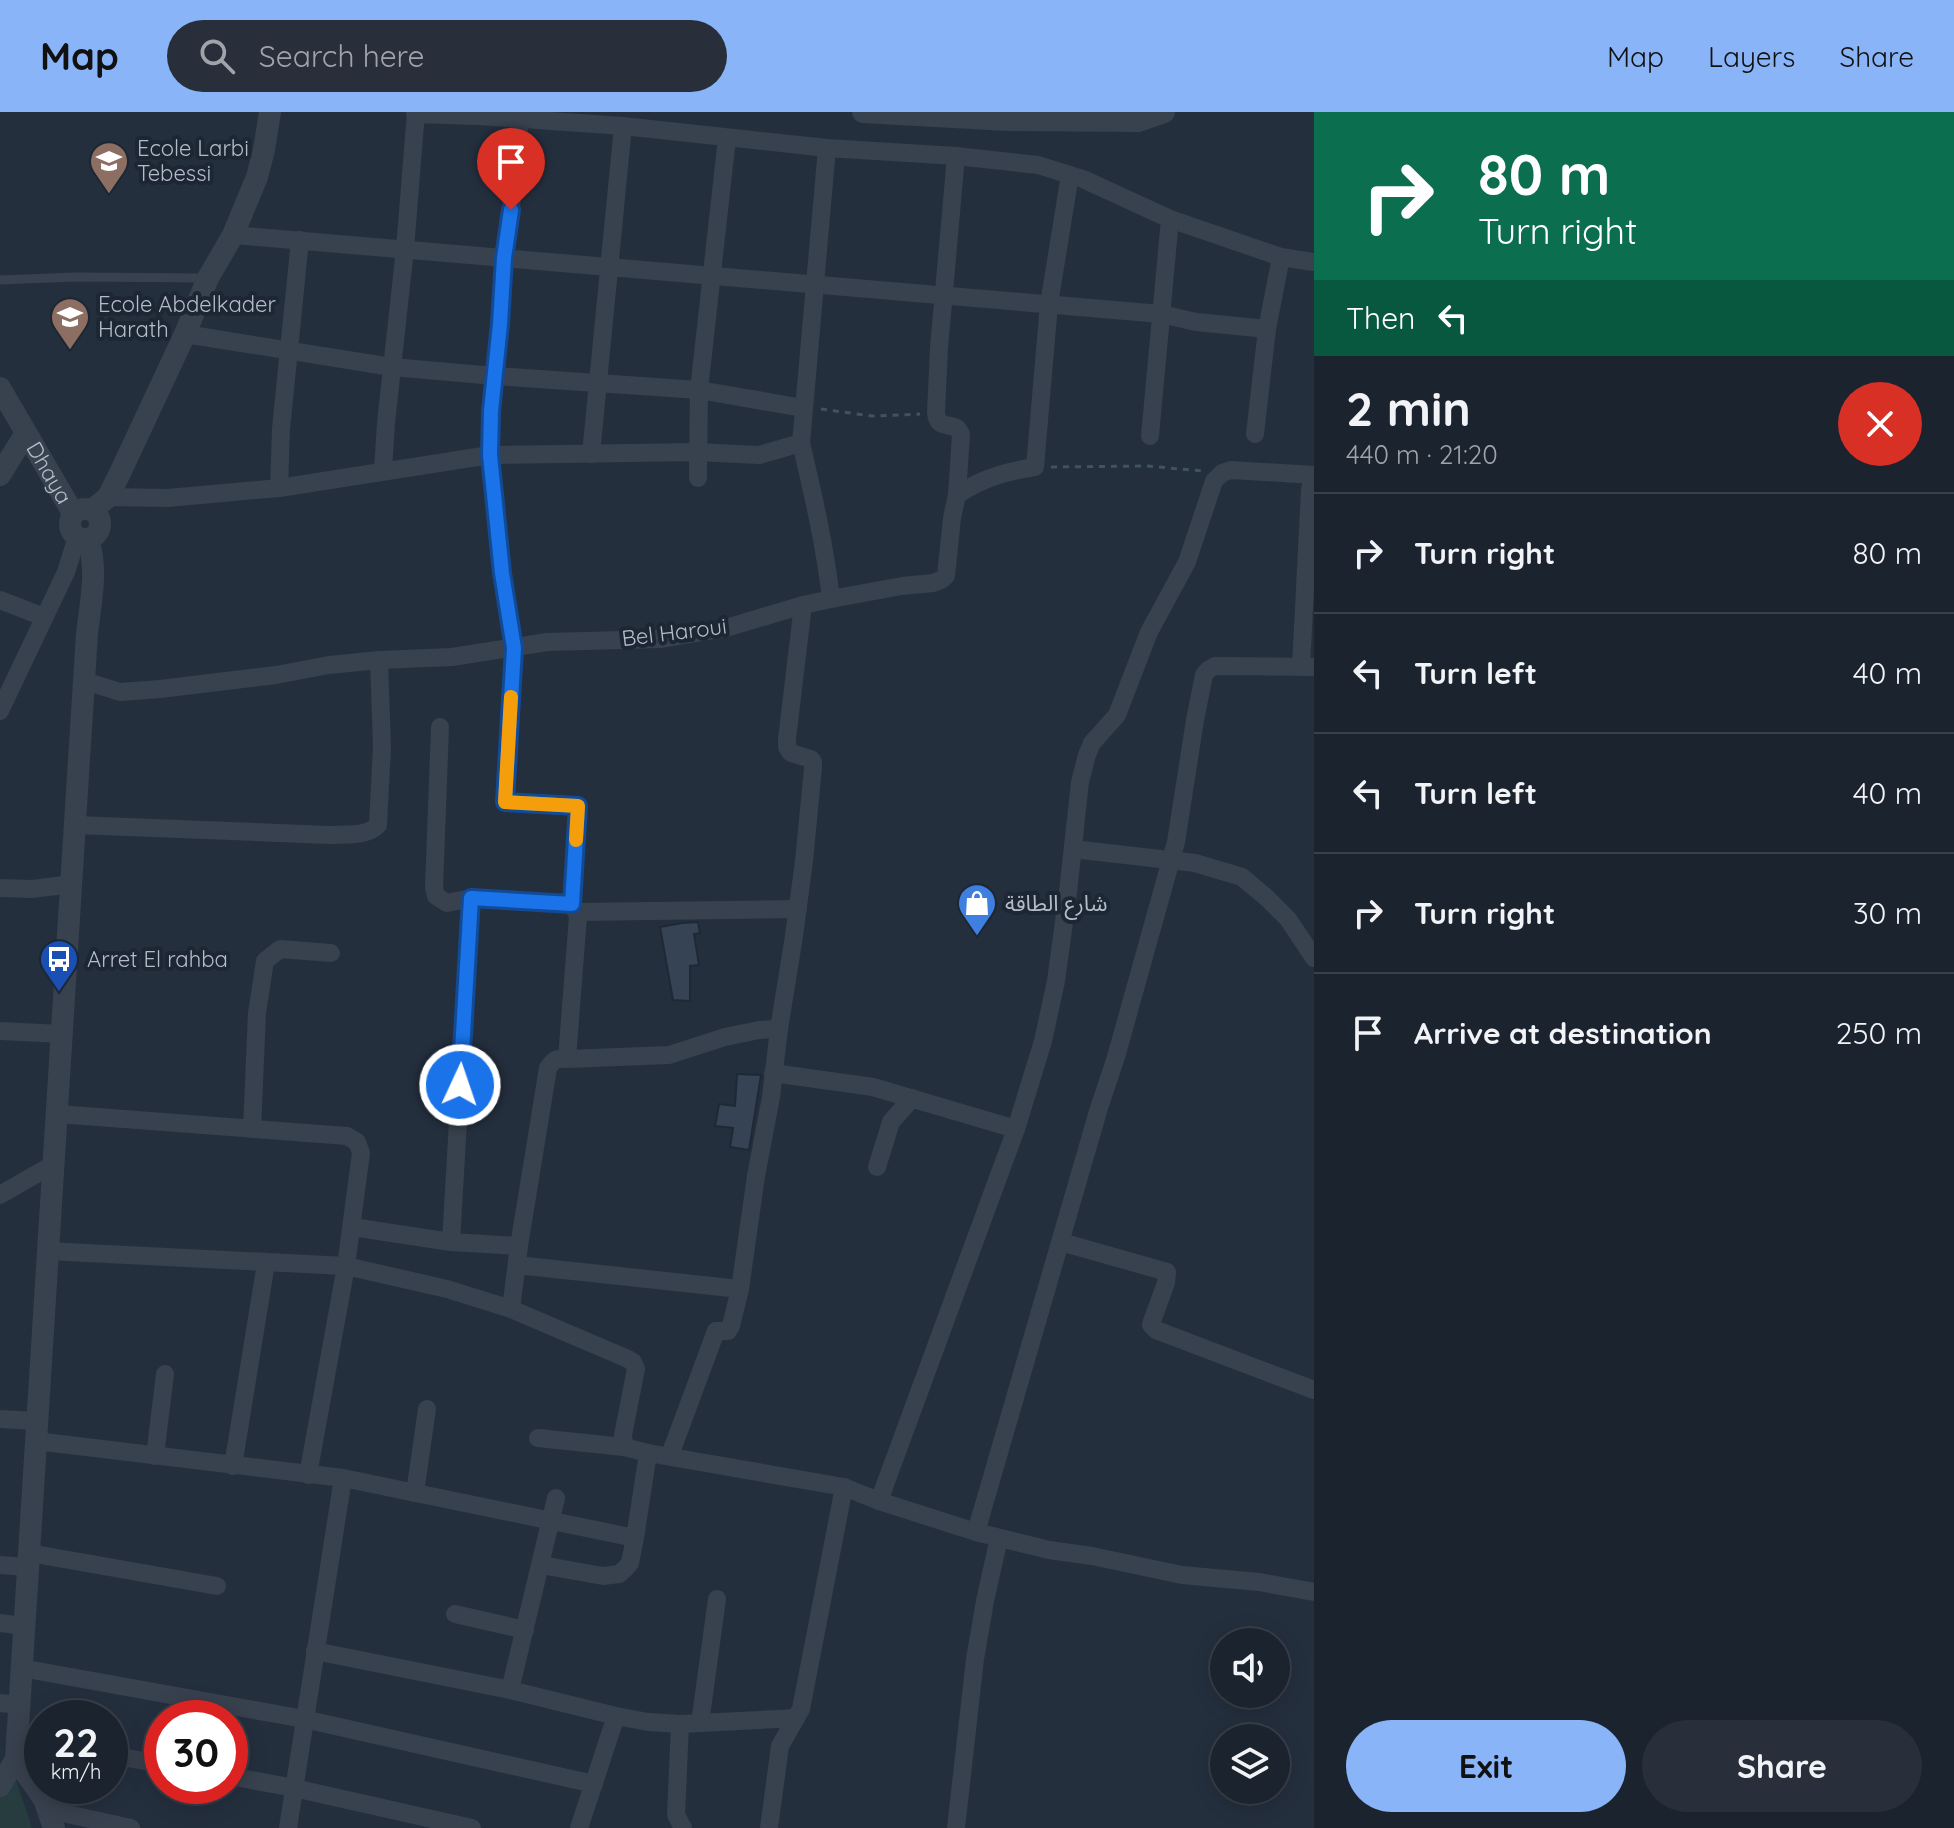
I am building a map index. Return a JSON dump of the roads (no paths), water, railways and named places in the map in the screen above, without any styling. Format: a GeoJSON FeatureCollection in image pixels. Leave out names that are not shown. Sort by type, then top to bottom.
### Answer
{"type":"FeatureCollection","features":[{"type":"Feature","properties":{"kind":"street"},"geometry":{"type":"LineString","coordinates":[[863,112],[1008,120],[1138,121],[1164,112]]}},
{"type":"Feature","properties":{"kind":"street"},"geometry":{"type":"LineString","coordinates":[[383,471],[416,113],[623,126],[827,148],[1038,165],[1083,179],[1170,219],[1281,257],[1314,262]]}},
{"type":"Feature","properties":{"kind":"street"},"geometry":{"type":"LineString","coordinates":[[91,507],[185,334],[208,278],[233,235],[257,177],[269,118]]}},
{"type":"Feature","properties":{"kind":"street"},"geometry":{"type":"LineString","coordinates":[[520,120],[504,258],[490,455],[502,573],[514,648],[505,802],[578,806],[574,908],[578,916],[567,1059]]}},
{"type":"Feature","properties":{"kind":"street"},"geometry":{"type":"LineString","coordinates":[[591,454],[623,126]]}},
{"type":"Feature","properties":{"kind":"street"},"geometry":{"type":"LineString","coordinates":[[698,478],[699,390],[727,138]]}},
{"type":"Feature","properties":{"kind":"street"},"geometry":{"type":"LineString","coordinates":[[827,148],[801,443],[814,496],[831,599]]}},
{"type":"Feature","properties":{"kind":"street"},"geometry":{"type":"LineString","coordinates":[[956,156],[936,413],[941,424],[957,428],[961,434],[957,495]]}},
{"type":"Feature","properties":{"kind":"street"},"geometry":{"type":"LineString","coordinates":[[957,495],[994,475],[1035,467],[1049,304],[1070,175]]}},
{"type":"Feature","properties":{"kind":"street"},"geometry":{"type":"LineString","coordinates":[[1150,436],[1170,219]]}},
{"type":"Feature","properties":{"kind":"street"},"geometry":{"type":"LineString","coordinates":[[233,235],[1161,314],[1196,322],[1267,329]]}},
{"type":"Feature","properties":{"kind":"street"},"geometry":{"type":"LineString","coordinates":[[279,488],[281,429],[300,240]]}},
{"type":"Feature","properties":{"kind":"street"},"geometry":{"type":"LineString","coordinates":[[1255,434],[1267,329],[1281,257]]}},
{"type":"Feature","properties":{"kind":"street"},"geometry":{"type":"LineString","coordinates":[[185,334],[392,367],[699,390],[803,408]]}},
{"type":"Feature","properties":{"kind":"street","name":"Dhaya"},"geometry":{"type":"LineString","coordinates":[[0,388],[26,433],[91,507]]}},
{"type":"Feature","properties":{"kind":"street","name":"Dhaya"},"geometry":{"type":"LineString","coordinates":[[0,475],[26,433]]}},
{"type":"Feature","properties":{"kind":"street"},"geometry":{"type":"LineString","coordinates":[[91,507],[279,488],[490,455],[698,452],[759,455],[801,443]]}},
{"type":"Feature","properties":{"kind":"street"},"geometry":{"type":"LineString","coordinates":[[879,1501],[1016,1129],[1043,1041],[1056,981],[1080,782],[1092,743],[1117,715],[1149,632],[1187,562],[1214,481],[1231,470],[1313,475],[1310,490],[1307,667],[1215,666],[1204,675],[1176,842],[1159,907],[976,1532]]}},
{"type":"Feature","properties":{"kind":"street","name":"Bel Haroui"},"geometry":{"type":"LineString","coordinates":[[85,681],[120,692],[160,689],[276,675],[329,665],[452,657],[547,642],[661,639],[726,628],[803,605],[941,580],[948,570],[957,495]]}},
{"type":"Feature","properties":{"kind":"street"},"geometry":{"type":"LineString","coordinates":[[0,711],[7,679],[44,617],[82,538],[96,534],[100,526],[91,507]]}},
{"type":"Feature","properties":{"kind":"street"},"geometry":{"type":"LineString","coordinates":[[82,538],[93,565],[29,1560],[21,1668],[10,1704],[16,1748],[51,1819],[131,1828]]}},
{"type":"Feature","properties":{"kind":"street"},"geometry":{"type":"LineString","coordinates":[[0,600],[44,617]]}},
{"type":"Feature","properties":{"kind":"street"},"geometry":{"type":"LineString","coordinates":[[670,1455],[716,1331],[728,1331],[731,1326],[740,1289],[811,806],[813,762],[791,753],[787,747],[803,605]]}},
{"type":"Feature","properties":{"kind":"street"},"geometry":{"type":"LineString","coordinates":[[76,825],[329,835],[373,831],[378,825],[382,747],[379,660]]}},
{"type":"Feature","properties":{"kind":"street"},"geometry":{"type":"LineString","coordinates":[[440,727],[434,888],[436,896],[447,903],[471,898],[574,908],[798,909]]}},
{"type":"Feature","properties":{"kind":"street"},"geometry":{"type":"LineString","coordinates":[[1073,849],[1195,863],[1242,877],[1288,919],[1314,958]]}},
{"type":"Feature","properties":{"kind":"street"},"geometry":{"type":"LineString","coordinates":[[0,888],[32,889],[72,884]]}},
{"type":"Feature","properties":{"kind":"street"},"geometry":{"type":"LineString","coordinates":[[451,1242],[471,898]]}},
{"type":"Feature","properties":{"kind":"street"},"geometry":{"type":"LineString","coordinates":[[252,1129],[257,1013],[265,961],[280,949],[331,953]]}},
{"type":"Feature","properties":{"kind":"street"},"geometry":{"type":"LineString","coordinates":[[511,1309],[548,1068],[553,1060],[669,1055],[725,1037],[779,1029]]}},
{"type":"Feature","properties":{"kind":"street"},"geometry":{"type":"LineString","coordinates":[[0,1031],[62,1034]]}},
{"type":"Feature","properties":{"kind":"street"},"geometry":{"type":"LineString","coordinates":[[773,1073],[873,1087],[1016,1129]]}},
{"type":"Feature","properties":{"kind":"street"},"geometry":{"type":"LineString","coordinates":[[877,1167],[891,1122],[912,1098]]}},
{"type":"Feature","properties":{"kind":"street"},"geometry":{"type":"LineString","coordinates":[[58,1114],[347,1136],[357,1142],[361,1153],[352,1227],[308,1475]]}},
{"type":"Feature","properties":{"kind":"street"},"geometry":{"type":"LineString","coordinates":[[0,1195],[54,1164]]}},
{"type":"Feature","properties":{"kind":"street"},"geometry":{"type":"LineString","coordinates":[[352,1227],[518,1256],[740,1289]]}},
{"type":"Feature","properties":{"kind":"street"},"geometry":{"type":"LineString","coordinates":[[1061,1242],[1167,1272],[1151,1325],[1156,1330],[1314,1390]]}},
{"type":"Feature","properties":{"kind":"street"},"geometry":{"type":"LineString","coordinates":[[48,1251],[346,1266],[447,1289],[511,1309],[633,1362],[636,1369],[623,1435],[624,1447]]}},
{"type":"Feature","properties":{"kind":"street"},"geometry":{"type":"LineString","coordinates":[[233,1466],[266,1263]]}},
{"type":"Feature","properties":{"kind":"street"},"geometry":{"type":"LineString","coordinates":[[155,1456],[165,1374]]}},
{"type":"Feature","properties":{"kind":"street"},"geometry":{"type":"LineString","coordinates":[[415,1493],[427,1409]]}},
{"type":"Feature","properties":{"kind":"street"},"geometry":{"type":"LineString","coordinates":[[0,1419],[37,1431],[155,1456],[343,1478],[635,1538]]}},
{"type":"Feature","properties":{"kind":"street"},"geometry":{"type":"LineString","coordinates":[[538,1438],[624,1447],[844,1487],[976,1532],[1049,1550],[1182,1575],[1259,1582],[1314,1592]]}},
{"type":"Feature","properties":{"kind":"street"},"geometry":{"type":"LineString","coordinates":[[541,1565],[603,1576],[619,1574],[630,1563],[648,1453]]}},
{"type":"Feature","properties":{"kind":"street"},"geometry":{"type":"LineString","coordinates":[[288,1828],[343,1478]]}},
{"type":"Feature","properties":{"kind":"street"},"geometry":{"type":"LineString","coordinates":[[769,1828],[780,1746],[801,1709],[844,1487]]}},
{"type":"Feature","properties":{"kind":"street"},"geometry":{"type":"LineString","coordinates":[[510,1690],[556,1498]]}},
{"type":"Feature","properties":{"kind":"street"},"geometry":{"type":"LineString","coordinates":[[956,1828],[975,1659],[999,1538]]}},
{"type":"Feature","properties":{"kind":"street"},"geometry":{"type":"LineString","coordinates":[[0,1565],[29,1560],[217,1586]]}},
{"type":"Feature","properties":{"kind":"street"},"geometry":{"type":"LineString","coordinates":[[700,1723],[717,1599]]}},
{"type":"Feature","properties":{"kind":"street"},"geometry":{"type":"LineString","coordinates":[[455,1614],[525,1630]]}},
{"type":"Feature","properties":{"kind":"street"},"geometry":{"type":"LineString","coordinates":[[0,1623],[24,1626]]}},
{"type":"Feature","properties":{"kind":"street"},"geometry":{"type":"LineString","coordinates":[[315,1651],[510,1690],[648,1722],[680,1724],[796,1718]]}},
{"type":"Feature","properties":{"kind":"street"},"geometry":{"type":"LineString","coordinates":[[21,1668],[304,1719],[594,1784]]}},
{"type":"Feature","properties":{"kind":"street"},"geometry":{"type":"LineString","coordinates":[[579,1828],[616,1716]]}},
{"type":"Feature","properties":{"kind":"street"},"geometry":{"type":"LineString","coordinates":[[680,1724],[676,1815],[683,1828]]}},
{"type":"Feature","properties":{"kind":"street"},"geometry":{"type":"LineString","coordinates":[[16,1748],[24,1746]]}},
{"type":"Feature","properties":{"kind":"street"},"geometry":{"type":"LineString","coordinates":[[0,1786],[16,1748]]}},
{"type":"Feature","properties":{"kind":"street"},"geometry":{"type":"LineString","coordinates":[[248,1779],[472,1828]]}},
{"type":"Feature","properties":{"kind":"lane"},"geometry":{"type":"LineString","coordinates":[[0,280],[208,278]]}},
{"type":"Feature","properties":{"kind":"place","name":"Ecole Larbi Tebessi"},"geometry":{"type":"Point","coordinates":[109,195]}},
{"type":"Feature","properties":{"kind":"place","name":"Ecole Abdelkader Harath"},"geometry":{"type":"Point","coordinates":[70,351]}},
{"type":"Feature","properties":{"kind":"place","name":"شارع الطاقة"},"geometry":{"type":"Point","coordinates":[977,937]}},
{"type":"Feature","properties":{"kind":"place","name":"Arret El rahba"},"geometry":{"type":"Point","coordinates":[59,993]}}]}
